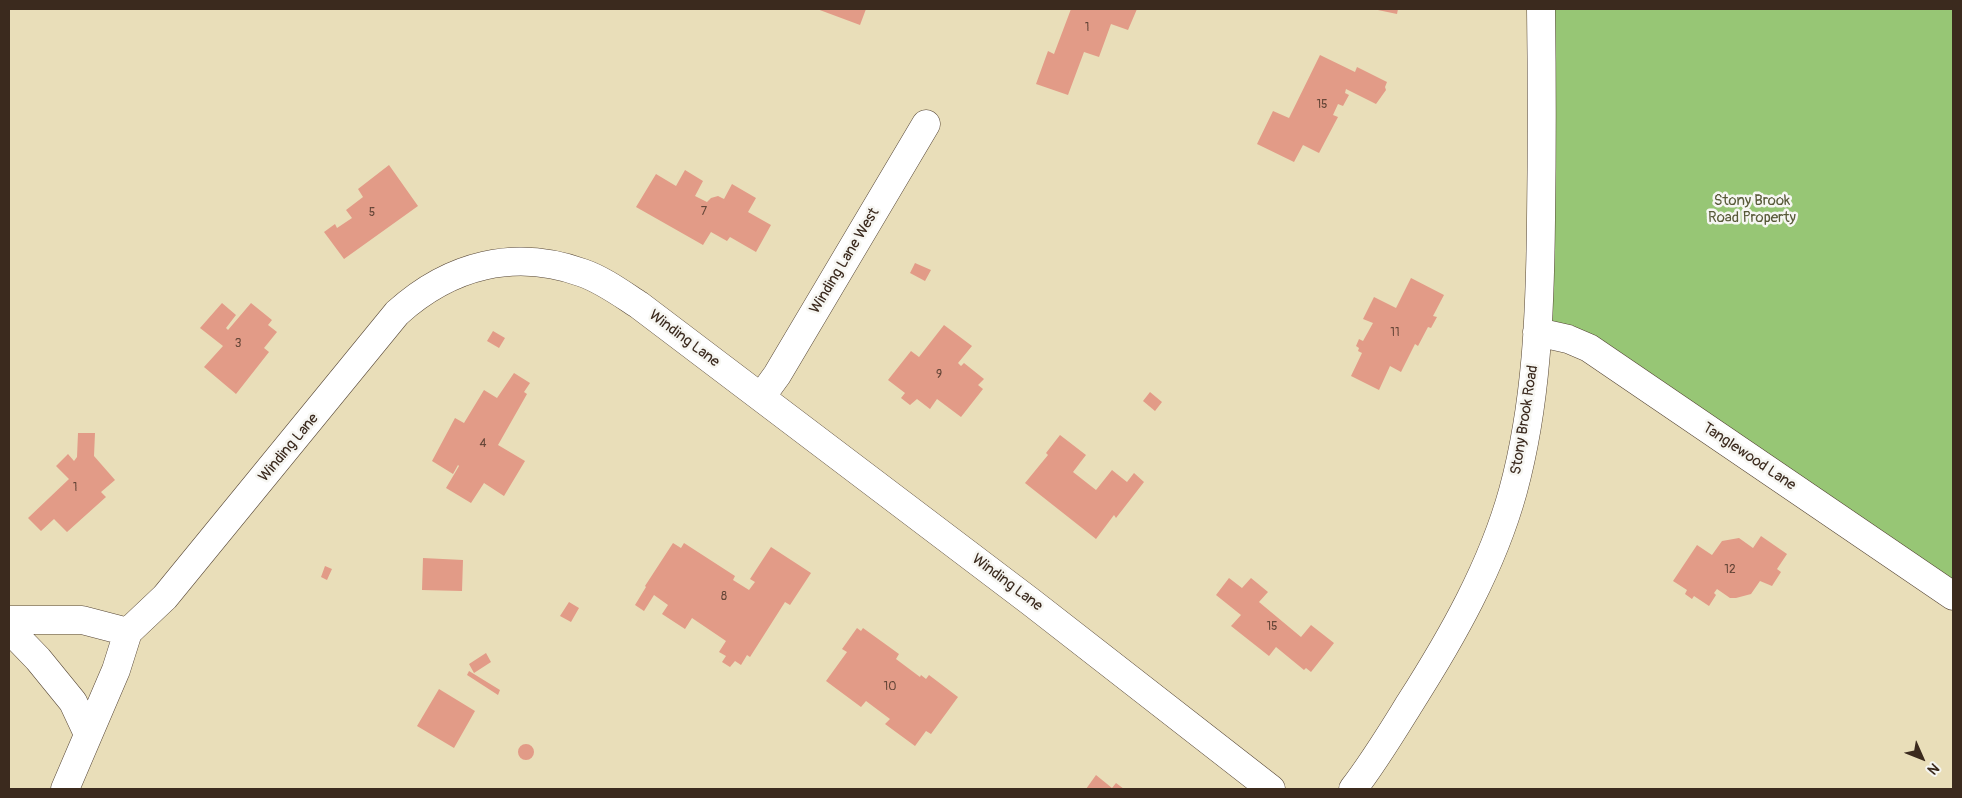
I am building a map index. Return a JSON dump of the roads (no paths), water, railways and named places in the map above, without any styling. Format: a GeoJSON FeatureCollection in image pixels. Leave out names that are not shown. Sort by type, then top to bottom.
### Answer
{"type":"FeatureCollection","features":[{"type":"Feature","properties":{"kind":"street","name":"Stony Brook Road"},"geometry":{"type":"LineString","coordinates":[[1353,789],[1391,733],[1454,631],[1491,553],[1512,492],[1527,426],[1537,332],[1541,209],[1541,9]]}},
{"type":"Feature","properties":{"kind":"street","name":"Winding Lane West"},"geometry":{"type":"LineString","coordinates":[[761,396],[777,375],[926,124]]}},
{"type":"Feature","properties":{"kind":"street","name":"Winding Lane"},"geometry":{"type":"LineString","coordinates":[[128,632],[165,597],[397,313],[414,298],[458,273],[487,264],[507,261],[542,263],[583,273],[640,305],[1031,602],[1271,789]]}},
{"type":"Feature","properties":{"kind":"street","name":"Tanglewood Lane"},"geometry":{"type":"LineString","coordinates":[[1537,332],[1568,339],[1589,348],[1953,596]]}},
{"type":"Feature","properties":{"kind":"street"},"geometry":{"type":"LineString","coordinates":[[9,620],[82,620],[128,632],[116,670],[66,789]]}},
{"type":"Feature","properties":{"kind":"street"},"geometry":{"type":"LineString","coordinates":[[9,629],[38,659],[74,702],[88,734]]}},
{"type":"Feature","properties":{"kind":"park label","name":"Stony Brook Road Property"},"geometry":{"type":"Point","coordinates":[1752,210]}}]}
